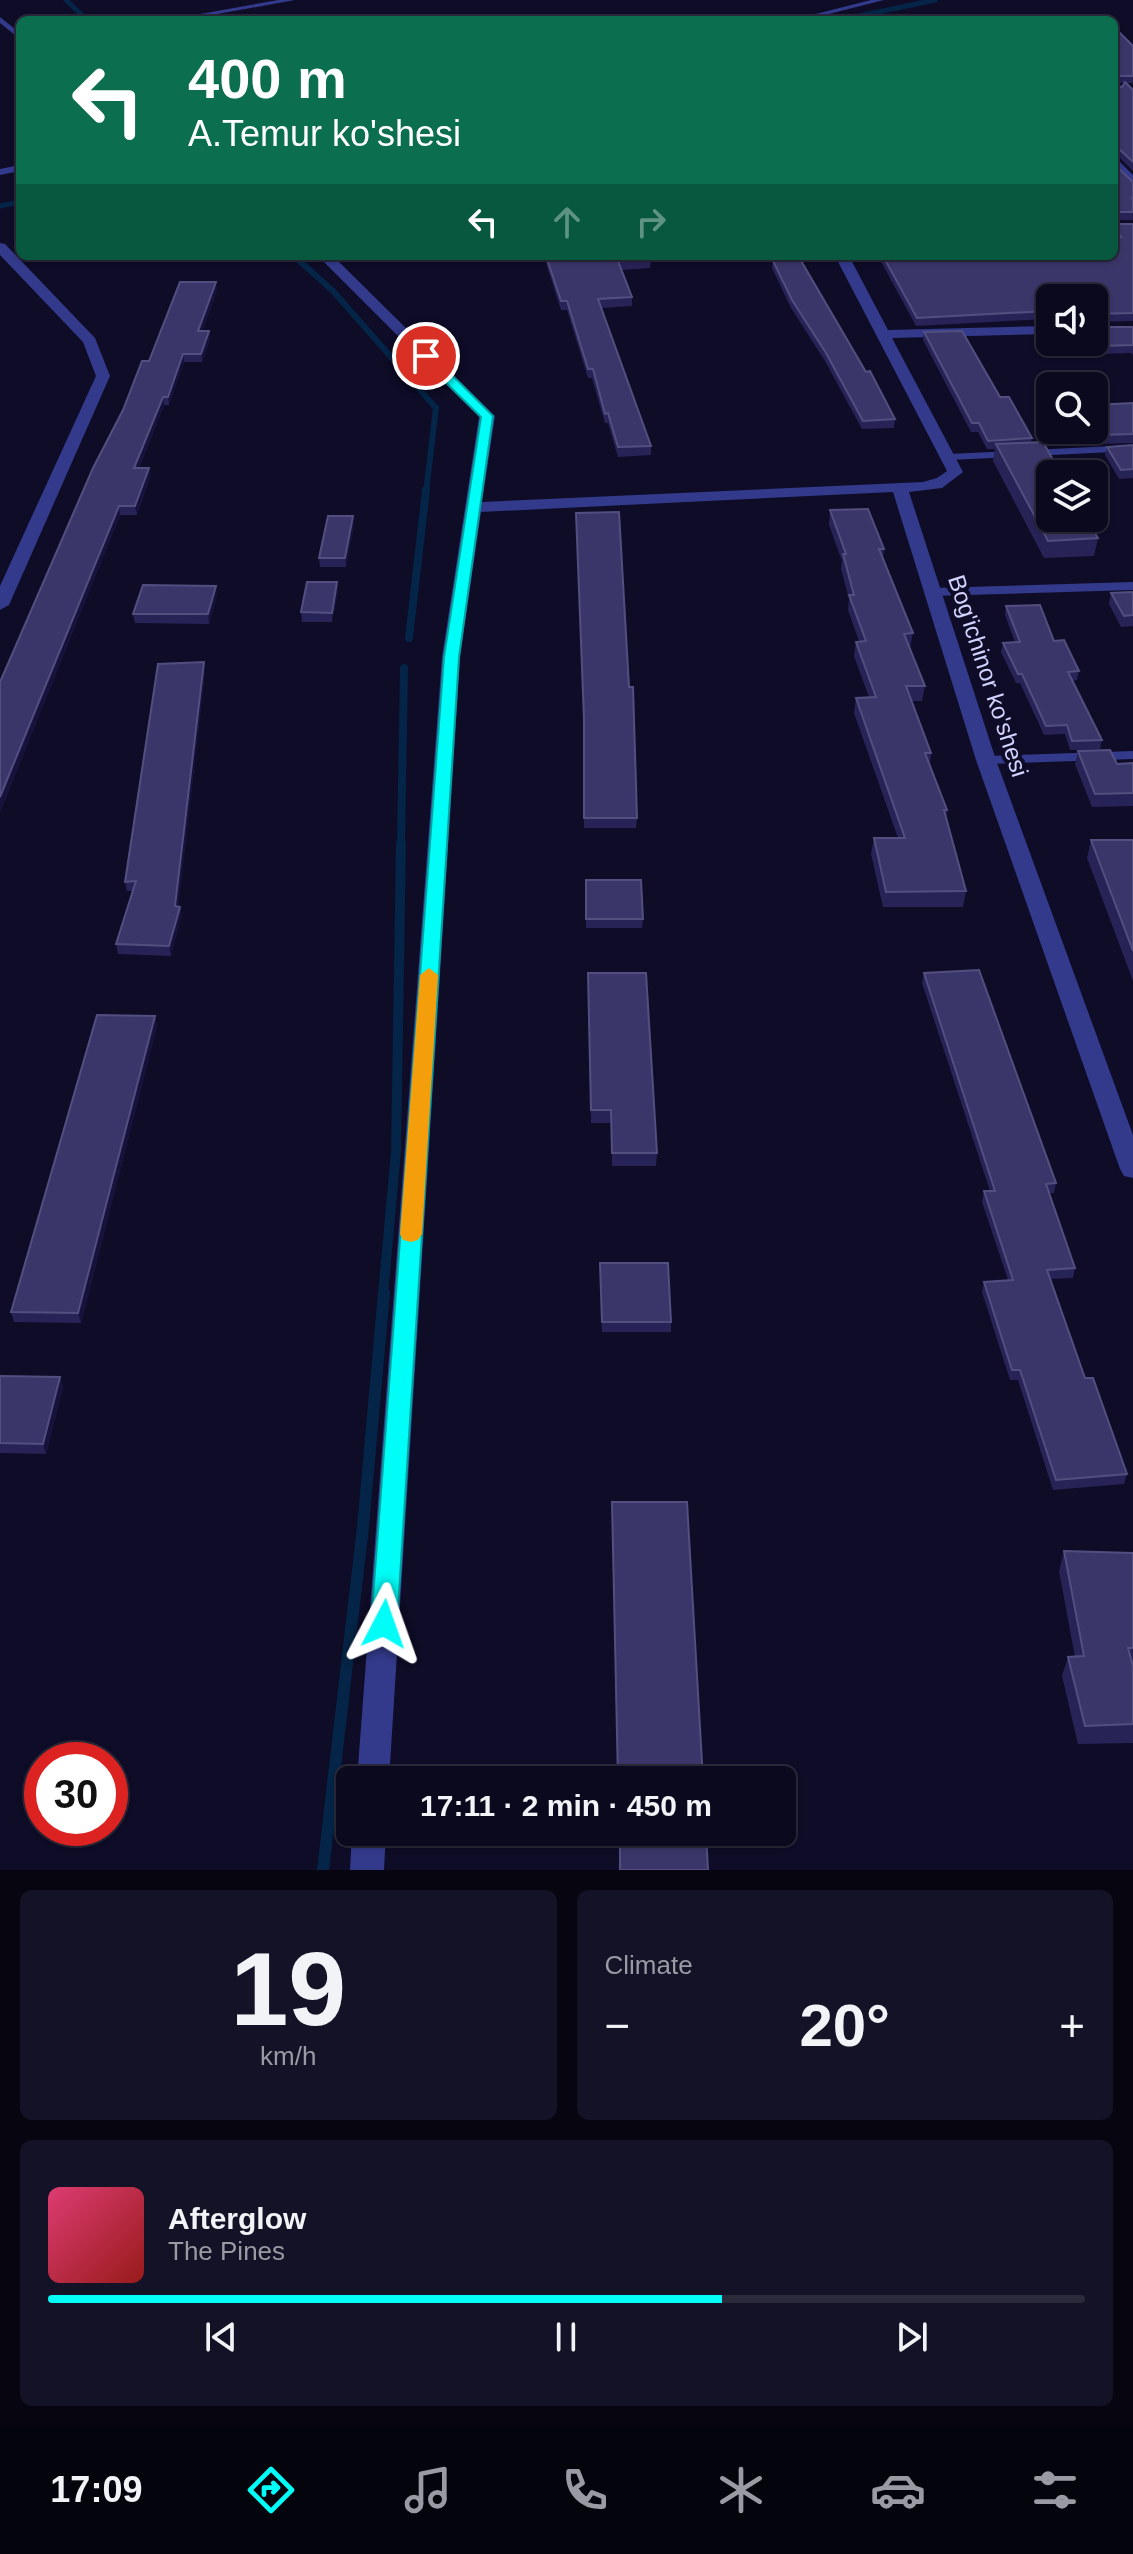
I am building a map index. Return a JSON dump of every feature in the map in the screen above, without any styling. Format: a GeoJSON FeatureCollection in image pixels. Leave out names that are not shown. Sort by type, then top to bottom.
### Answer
{"type":"FeatureCollection","features":[{"type":"Feature","properties":{"kind":"street"},"geometry":{"type":"LineString","coordinates":[[1118,165],[1133,183]]}},
{"type":"Feature","properties":{"kind":"street"},"geometry":{"type":"LineString","coordinates":[[0,247],[90,341],[103,376],[1,599]]}},
{"type":"Feature","properties":{"kind":"street"},"geometry":{"type":"LineString","coordinates":[[329,260],[487,416],[451,657],[374,1766]]}},
{"type":"Feature","properties":{"kind":"street"},"geometry":{"type":"LineString","coordinates":[[475,507],[930,487],[945,482],[955,472],[949,457],[844,260]]}},
{"type":"Feature","properties":{"kind":"street"},"geometry":{"type":"LineString","coordinates":[[882,334],[1036,330]]}},
{"type":"Feature","properties":{"kind":"street","name":"Bog'ichinor ko'shesi"},"geometry":{"type":"LineString","coordinates":[[899,487],[986,760],[1133,1169]]}},
{"type":"Feature","properties":{"kind":"street"},"geometry":{"type":"LineString","coordinates":[[367,1870],[368,1846]]}},
{"type":"Feature","properties":{"kind":"lane"},"geometry":{"type":"LineString","coordinates":[[195,16],[291,0]]}},
{"type":"Feature","properties":{"kind":"lane"},"geometry":{"type":"LineString","coordinates":[[813,16],[880,0]]}},
{"type":"Feature","properties":{"kind":"lane"},"geometry":{"type":"LineString","coordinates":[[0,19],[16,33]]}},
{"type":"Feature","properties":{"kind":"lane"},"geometry":{"type":"LineString","coordinates":[[949,457],[1133,448]]}},
{"type":"Feature","properties":{"kind":"lane"},"geometry":{"type":"LineString","coordinates":[[933,592],[1133,586]]}},
{"type":"Feature","properties":{"kind":"lane"},"geometry":{"type":"LineString","coordinates":[[986,760],[1133,755]]}},
{"type":"Feature","properties":{"kind":"building"},"geometry":{"type":"Polygon","coordinates":[[[1118,32],[1133,46],[1133,76],[1118,74],[1118,32]]]}},
{"type":"Feature","properties":{"kind":"building"},"geometry":{"type":"Polygon","coordinates":[[[1125,82],[1133,90],[1133,162],[1118,148],[1118,86],[1122,87],[1125,82]]]}},
{"type":"Feature","properties":{"kind":"building"},"geometry":{"type":"Polygon","coordinates":[[[1118,168],[1133,182],[1133,212],[1118,212],[1118,168]]]}},
{"type":"Feature","properties":{"kind":"building"},"geometry":{"type":"Polygon","coordinates":[[[1118,224],[1133,224],[1133,313],[1108,314],[1108,284],[1036,284],[1036,312],[917,318],[885,260],[1118,260],[1118,237],[1121,237],[1118,224]]]}},
{"type":"Feature","properties":{"kind":"building"},"geometry":{"type":"Polygon","coordinates":[[[547,260],[634,260],[618,261],[632,297],[598,299],[651,446],[618,447],[593,369],[588,369],[567,301],[561,301],[547,260]]]}},
{"type":"Feature","properties":{"kind":"building"},"geometry":{"type":"Polygon","coordinates":[[[801,260],[866,372],[870,371],[895,419],[863,421],[826,353],[792,300],[773,261],[801,260]]]}},
{"type":"Feature","properties":{"kind":"building"},"geometry":{"type":"Polygon","coordinates":[[[180,282],[216,282],[198,331],[209,331],[201,354],[183,354],[168,397],[163,397],[134,468],[149,468],[135,506],[119,506],[0,797],[0,682],[93,468],[123,410],[142,361],[149,361],[180,282]]]}},
{"type":"Feature","properties":{"kind":"building"},"geometry":{"type":"Polygon","coordinates":[[[1108,327],[1133,327],[1133,345],[1108,346],[1108,327]]]}},
{"type":"Feature","properties":{"kind":"building"},"geometry":{"type":"Polygon","coordinates":[[[962,331],[1000,397],[1009,397],[1032,438],[988,441],[979,423],[972,423],[924,332],[962,331]]]}},
{"type":"Feature","properties":{"kind":"building"},"geometry":{"type":"Polygon","coordinates":[[[1133,403],[1133,434],[1108,435],[1108,404],[1133,403]]]}},
{"type":"Feature","properties":{"kind":"building"},"geometry":{"type":"Polygon","coordinates":[[[996,444],[1044,444],[1053,460],[1036,460],[1036,519],[996,444]]]}},
{"type":"Feature","properties":{"kind":"building"},"geometry":{"type":"Polygon","coordinates":[[[1133,445],[1133,469],[1121,470],[1107,447],[1133,445]]]}},
{"type":"Feature","properties":{"kind":"building"},"geometry":{"type":"Polygon","coordinates":[[[868,509],[884,549],[879,549],[913,633],[904,634],[925,686],[906,686],[931,753],[925,753],[947,810],[944,810],[966,891],[886,892],[874,838],[905,838],[856,698],[876,697],[856,642],[866,641],[849,595],[854,595],[843,554],[846,554],[830,510],[868,509]]]}},
{"type":"Feature","properties":{"kind":"building"},"geometry":{"type":"Polygon","coordinates":[[[619,512],[629,687],[633,687],[637,818],[584,818],[584,719],[576,513],[619,512]]]}},
{"type":"Feature","properties":{"kind":"building"},"geometry":{"type":"Polygon","coordinates":[[[328,516],[353,516],[345,558],[319,558],[328,516]]]}},
{"type":"Feature","properties":{"kind":"building"},"geometry":{"type":"Polygon","coordinates":[[[1043,532],[1094,532],[1098,538],[1048,541],[1043,532]]]}},
{"type":"Feature","properties":{"kind":"building"},"geometry":{"type":"Polygon","coordinates":[[[307,582],[337,582],[332,613],[301,612],[307,582]]]}},
{"type":"Feature","properties":{"kind":"building"},"geometry":{"type":"Polygon","coordinates":[[[143,585],[216,586],[208,614],[133,614],[143,585]]]}},
{"type":"Feature","properties":{"kind":"building"},"geometry":{"type":"Polygon","coordinates":[[[1133,592],[1133,615],[1124,616],[1111,593],[1133,592]]]}},
{"type":"Feature","properties":{"kind":"building"},"geometry":{"type":"Polygon","coordinates":[[[1040,605],[1054,641],[1064,640],[1079,671],[1068,672],[1102,740],[1072,741],[1067,725],[1046,726],[1022,674],[1018,674],[1003,643],[1020,642],[1006,606],[1040,605]]]}},
{"type":"Feature","properties":{"kind":"building"},"geometry":{"type":"Polygon","coordinates":[[[204,662],[175,906],[180,907],[169,946],[116,944],[136,881],[125,882],[158,664],[204,662]]]}},
{"type":"Feature","properties":{"kind":"building"},"geometry":{"type":"Polygon","coordinates":[[[1110,750],[1117,764],[1133,763],[1133,793],[1095,794],[1078,751],[1110,750]]]}},
{"type":"Feature","properties":{"kind":"building"},"geometry":{"type":"Polygon","coordinates":[[[1091,840],[1133,840],[1133,951],[1091,840]]]}},
{"type":"Feature","properties":{"kind":"building"},"geometry":{"type":"Polygon","coordinates":[[[586,880],[641,880],[643,919],[586,919],[586,880]]]}},
{"type":"Feature","properties":{"kind":"building"},"geometry":{"type":"Polygon","coordinates":[[[979,970],[1056,1183],[1046,1184],[1075,1268],[1047,1270],[1085,1378],[1093,1378],[1127,1474],[1056,1480],[1020,1370],[1012,1370],[984,1282],[1013,1280],[984,1191],[995,1191],[924,973],[979,970]]]}},
{"type":"Feature","properties":{"kind":"building"},"geometry":{"type":"Polygon","coordinates":[[[588,973],[646,973],[657,1153],[612,1153],[611,1110],[591,1110],[588,973]]]}},
{"type":"Feature","properties":{"kind":"building"},"geometry":{"type":"Polygon","coordinates":[[[97,1015],[155,1016],[78,1313],[11,1312],[97,1015]]]}},
{"type":"Feature","properties":{"kind":"building"},"geometry":{"type":"Polygon","coordinates":[[[600,1263],[668,1263],[671,1322],[602,1322],[600,1263]]]}},
{"type":"Feature","properties":{"kind":"building"},"geometry":{"type":"Polygon","coordinates":[[[0,1376],[60,1377],[43,1444],[0,1443],[0,1376]]]}},
{"type":"Feature","properties":{"kind":"building"},"geometry":{"type":"Polygon","coordinates":[[[612,1502],[687,1502],[702,1766],[618,1766],[612,1502]]]}},
{"type":"Feature","properties":{"kind":"building"},"geometry":{"type":"Polygon","coordinates":[[[1064,1551],[1133,1553],[1133,1648],[1128,1648],[1133,1666],[1133,1724],[1085,1726],[1068,1657],[1084,1656],[1064,1551]]]}},
{"type":"Feature","properties":{"kind":"building"},"geometry":{"type":"Polygon","coordinates":[[[620,1846],[707,1846],[708,1870],[620,1870],[620,1846]]]}},
{"type":"Feature","properties":{"kind":"waterway"},"geometry":{"type":"LineString","coordinates":[[66,0],[83,16]]}},
{"type":"Feature","properties":{"kind":"waterway"},"geometry":{"type":"LineString","coordinates":[[859,16],[935,0]]}},
{"type":"Feature","properties":{"kind":"waterway"},"geometry":{"type":"LineString","coordinates":[[0,206],[16,203]]}},
{"type":"Feature","properties":{"kind":"waterway"},"geometry":{"type":"LineString","coordinates":[[298,260],[333,291],[436,408],[426,492]]}},
{"type":"Feature","properties":{"kind":"waterway"},"geometry":{"type":"LineString","coordinates":[[409,638],[426,490]]}},
{"type":"Feature","properties":{"kind":"waterway"},"geometry":{"type":"LineString","coordinates":[[401,845],[404,668]]}},
{"type":"Feature","properties":{"kind":"waterway"},"geometry":{"type":"LineString","coordinates":[[383,1295],[396,1151],[401,843]]}},
{"type":"Feature","properties":{"kind":"waterway"},"geometry":{"type":"LineString","coordinates":[[323,1870],[363,1527],[384,1293]]}},
{"type":"Feature","properties":{"kind":"slow traffic"},"geometry":{"type":"LineString","coordinates":[[411,1234],[429,975]]}},
{"type":"Feature","properties":{"kind":"route"},"geometry":{"type":"LineString","coordinates":[[384,1624],[451,657],[487,416],[426,356]]}}]}
